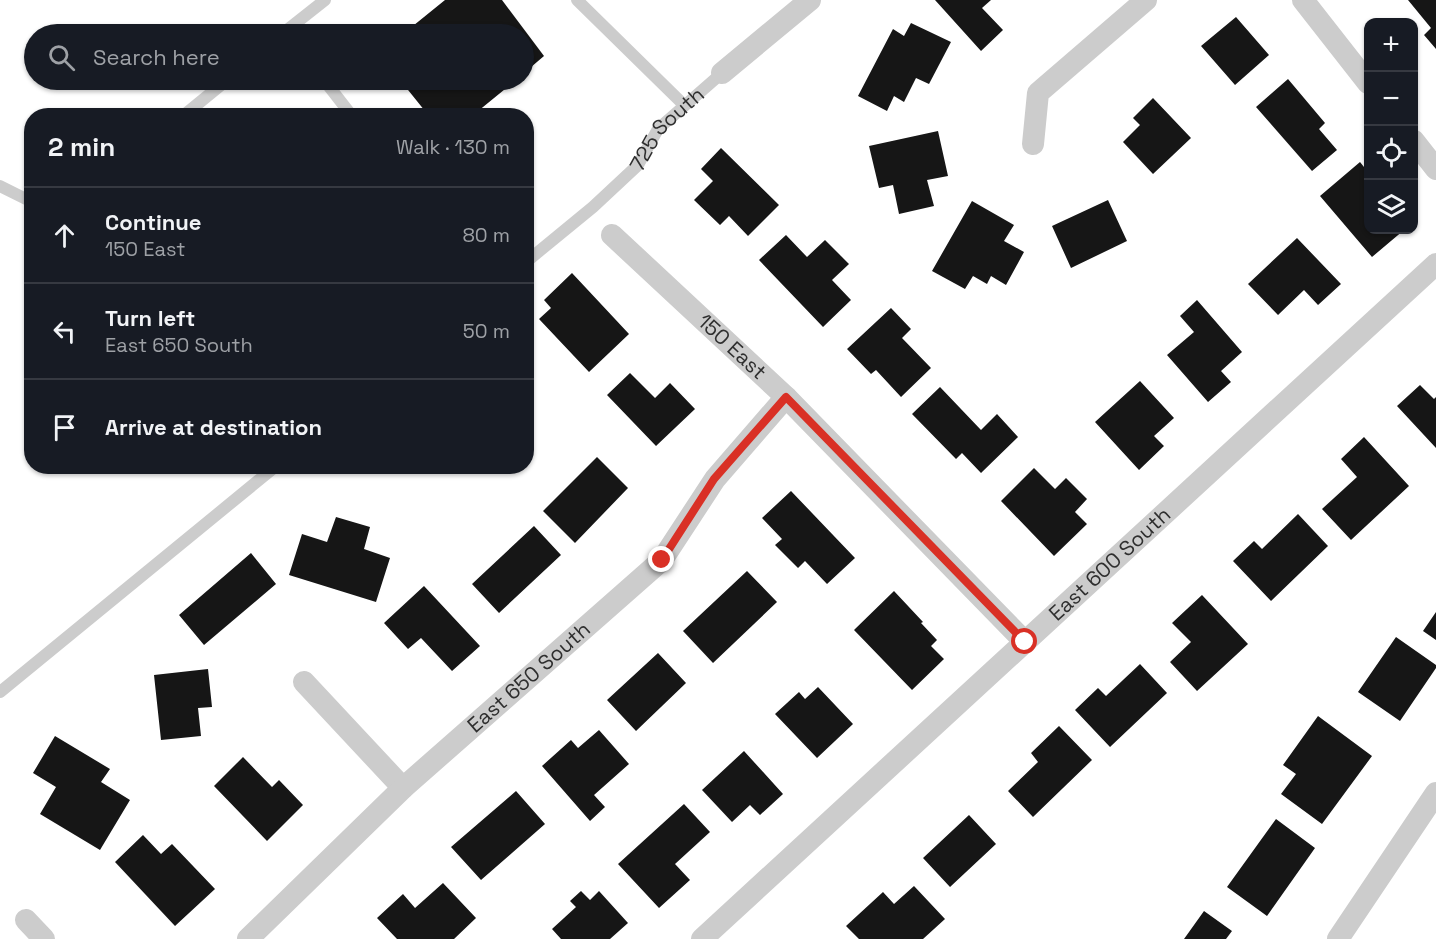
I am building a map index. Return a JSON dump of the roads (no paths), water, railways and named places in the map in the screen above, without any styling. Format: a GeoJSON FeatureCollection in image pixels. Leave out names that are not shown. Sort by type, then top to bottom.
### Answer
{"type":"FeatureCollection","features":[{"type":"Feature","properties":{"kind":"street","name":"725 South"},"geometry":{"type":"LineString","coordinates":[[722,73],[810,0]]}},
{"type":"Feature","properties":{"kind":"street"},"geometry":{"type":"LineString","coordinates":[[1033,144],[1038,93],[1146,0]]}},
{"type":"Feature","properties":{"kind":"street"},"geometry":{"type":"LineString","coordinates":[[1303,0],[1364,79]]}},
{"type":"Feature","properties":{"kind":"street"},"geometry":{"type":"LineString","coordinates":[[1418,147],[1436,169]]}},
{"type":"Feature","properties":{"kind":"street","name":"150 East"},"geometry":{"type":"LineString","coordinates":[[612,235],[786,397],[1025,642]]}},
{"type":"Feature","properties":{"kind":"street","name":"East 600 South"},"geometry":{"type":"LineString","coordinates":[[702,939],[1436,264]]}},
{"type":"Feature","properties":{"kind":"street","name":"East 650 South"},"geometry":{"type":"LineString","coordinates":[[248,939],[403,789],[662,560],[714,479],[786,397]]}},
{"type":"Feature","properties":{"kind":"street"},"geometry":{"type":"LineString","coordinates":[[304,682],[403,789]]}},
{"type":"Feature","properties":{"kind":"street"},"geometry":{"type":"LineString","coordinates":[[1338,939],[1436,793]]}},
{"type":"Feature","properties":{"kind":"street"},"geometry":{"type":"LineString","coordinates":[[26,920],[44,939]]}},
{"type":"Feature","properties":{"kind":"lane"},"geometry":{"type":"LineString","coordinates":[[295,24],[325,0]]}},
{"type":"Feature","properties":{"kind":"lane"},"geometry":{"type":"LineString","coordinates":[[578,0],[684,105]]}},
{"type":"Feature","properties":{"kind":"lane","name":"725 South"},"geometry":{"type":"LineString","coordinates":[[534,255],[593,207],[638,165],[658,129],[722,73]]}},
{"type":"Feature","properties":{"kind":"lane"},"geometry":{"type":"LineString","coordinates":[[193,108],[215,90]]}},
{"type":"Feature","properties":{"kind":"lane"},"geometry":{"type":"LineString","coordinates":[[332,90],[345,108]]}},
{"type":"Feature","properties":{"kind":"lane"},"geometry":{"type":"LineString","coordinates":[[0,186],[24,198]]}},
{"type":"Feature","properties":{"kind":"lane"},"geometry":{"type":"LineString","coordinates":[[0,692],[266,474]]}}]}
